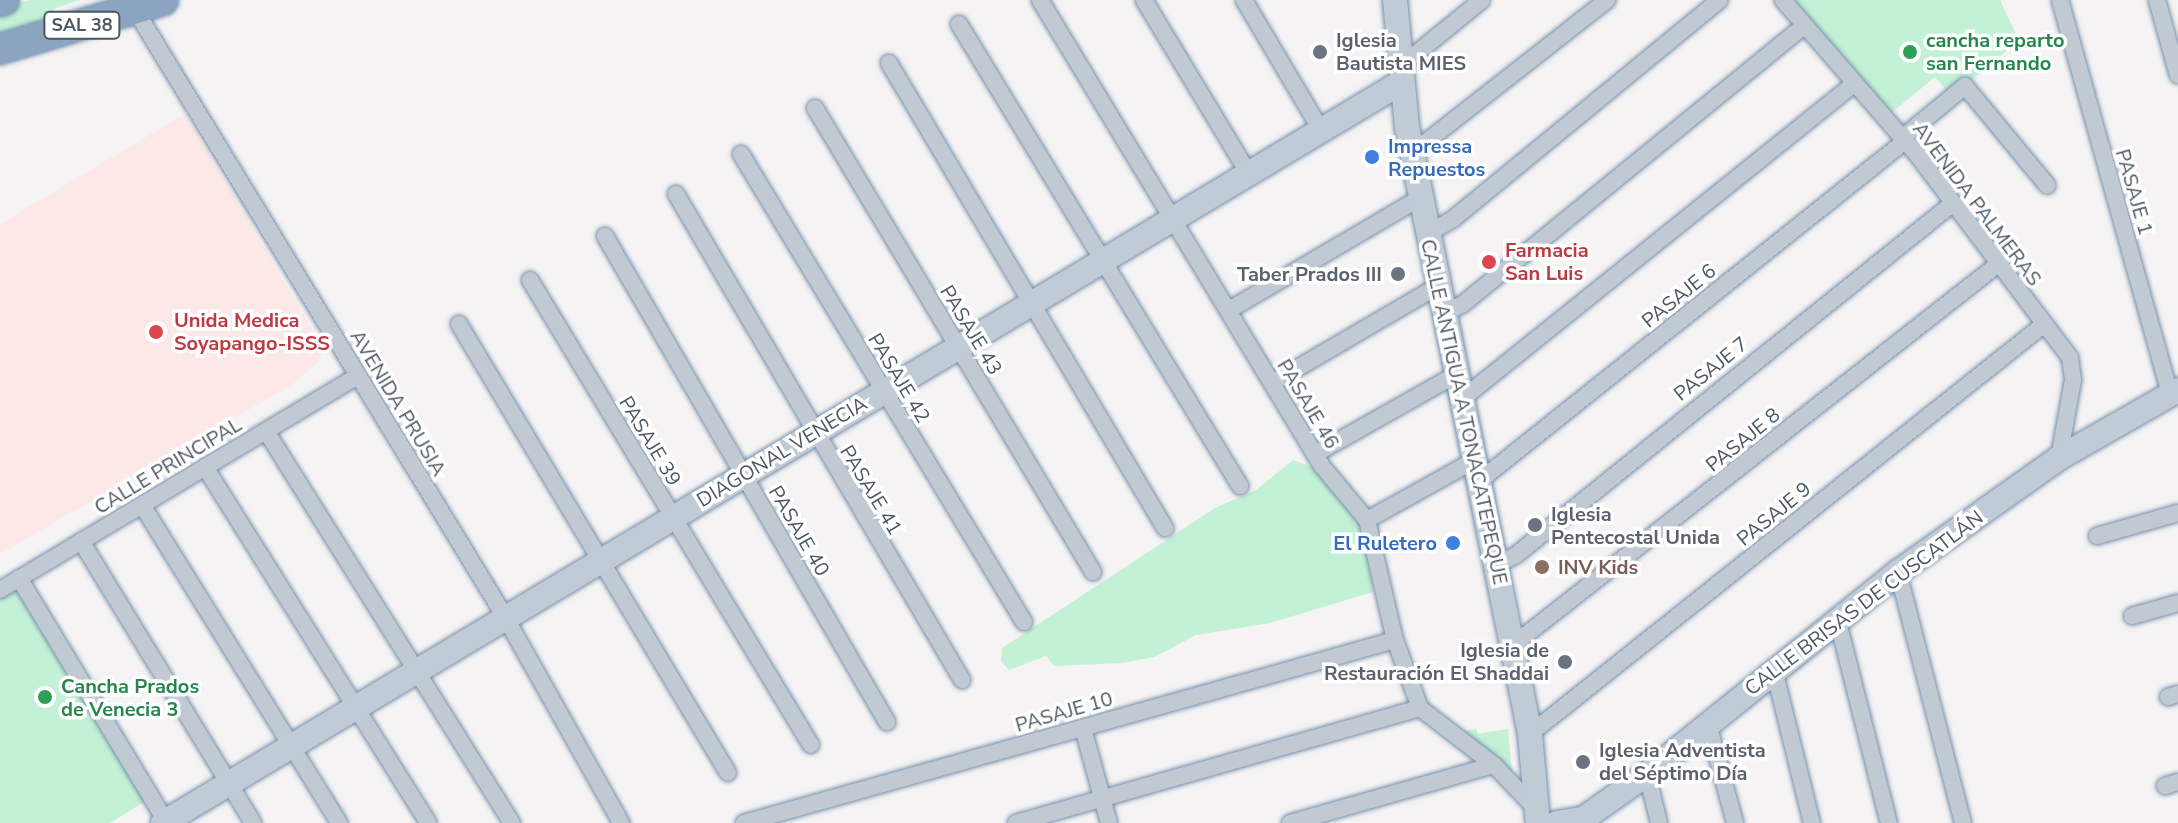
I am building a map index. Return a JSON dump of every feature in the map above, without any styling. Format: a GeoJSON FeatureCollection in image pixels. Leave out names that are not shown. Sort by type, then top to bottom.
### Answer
{"type":"FeatureCollection","features":[{"type":"Feature","properties":{"kind":"highway"},"geometry":{"type":"LineString","coordinates":[[55,33],[55,15],[96,0]]}},
{"type":"Feature","properties":{"kind":"highway","name":"SAL 38"},"geometry":{"type":"LineString","coordinates":[[0,49],[55,33],[132,4],[163,0]]}},
{"type":"Feature","properties":{"kind":"street","name":"PASAJE 46"},"geometry":{"type":"LineString","coordinates":[[1040,0],[1315,454],[1367,520],[1395,640],[1420,708]]}},
{"type":"Feature","properties":{"kind":"street"},"geometry":{"type":"LineString","coordinates":[[1144,0],[1247,171]]}},
{"type":"Feature","properties":{"kind":"street"},"geometry":{"type":"LineString","coordinates":[[1244,0],[1319,127]]}},
{"type":"Feature","properties":{"kind":"street","name":"CALLE ANTIGUA A TONACATEPEQUE"},"geometry":{"type":"LineString","coordinates":[[1395,0],[1420,198],[1513,645],[1545,819]]}},
{"type":"Feature","properties":{"kind":"street"},"geometry":{"type":"LineString","coordinates":[[1402,74],[1482,0]]}},
{"type":"Feature","properties":{"kind":"street"},"geometry":{"type":"LineString","coordinates":[[1412,153],[1607,0]]}},
{"type":"Feature","properties":{"kind":"street"},"geometry":{"type":"LineString","coordinates":[[1427,234],[1453,219],[1720,0]]}},
{"type":"Feature","properties":{"kind":"street","name":"AVENIDA PALMERAS"},"geometry":{"type":"LineString","coordinates":[[1783,0],[1904,140],[2070,358],[2073,380],[2059,458]]}},
{"type":"Feature","properties":{"kind":"street","name":"PASAJE 1"},"geometry":{"type":"LineString","coordinates":[[2060,0],[2174,392]]}},
{"type":"Feature","properties":{"kind":"street"},"geometry":{"type":"LineString","coordinates":[[2157,0],[2178,75]]}},
{"type":"Feature","properties":{"kind":"street","name":"AVENIDA PRUSIA"},"geometry":{"type":"LineString","coordinates":[[132,4],[504,615],[621,823]]}},
{"type":"Feature","properties":{"kind":"street"},"geometry":{"type":"LineString","coordinates":[[959,24],[1240,486]]}},
{"type":"Feature","properties":{"kind":"street"},"geometry":{"type":"LineString","coordinates":[[1444,313],[1463,304],[1805,25]]}},
{"type":"Feature","properties":{"kind":"street"},"geometry":{"type":"LineString","coordinates":[[889,63],[1165,528]]}},
{"type":"Feature","properties":{"kind":"street","name":"DIAGONAL VENECIA"},"geometry":{"type":"LineString","coordinates":[[165,822],[504,615],[814,435],[1402,74]]}},
{"type":"Feature","properties":{"kind":"street"},"geometry":{"type":"LineString","coordinates":[[1462,399],[1855,83]]}},
{"type":"Feature","properties":{"kind":"street","name":"PASAJE 6"},"geometry":{"type":"LineString","coordinates":[[1367,520],[1476,472],[1904,140],[1965,86],[2047,185]]}},
{"type":"Feature","properties":{"kind":"street","name":"PASAJE 43"},"geometry":{"type":"LineString","coordinates":[[815,108],[1093,572]]}},
{"type":"Feature","properties":{"kind":"street","name":"PASAJE 42"},"geometry":{"type":"LineString","coordinates":[[741,154],[1024,622]]}},
{"type":"Feature","properties":{"kind":"street","name":"PASAJE 41"},"geometry":{"type":"LineString","coordinates":[[676,194],[814,435],[962,680]]}},
{"type":"Feature","properties":{"kind":"street"},"geometry":{"type":"LineString","coordinates":[[1229,310],[1420,198]]}},
{"type":"Feature","properties":{"kind":"street","name":"PASAJE 7"},"geometry":{"type":"LineString","coordinates":[[1496,565],[1516,555],[1952,204]]}},
{"type":"Feature","properties":{"kind":"street","name":"PASAJE 40"},"geometry":{"type":"LineString","coordinates":[[605,236],[887,722]]}},
{"type":"Feature","properties":{"kind":"street","name":"PASAJE 8"},"geometry":{"type":"LineString","coordinates":[[1513,645],[1997,265]]}},
{"type":"Feature","properties":{"kind":"street","name":"PASAJE 39"},"geometry":{"type":"LineString","coordinates":[[530,280],[811,745]]}},
{"type":"Feature","properties":{"kind":"street"},"geometry":{"type":"LineString","coordinates":[[1272,383],[1438,286]]}},
{"type":"Feature","properties":{"kind":"street"},"geometry":{"type":"LineString","coordinates":[[459,324],[728,773]]}},
{"type":"Feature","properties":{"kind":"street","name":"PASAJE 9"},"geometry":{"type":"LineString","coordinates":[[1530,734],[1549,724],[2043,325]]}},
{"type":"Feature","properties":{"kind":"street"},"geometry":{"type":"LineString","coordinates":[[1315,454],[1457,374]]}},
{"type":"Feature","properties":{"kind":"street","name":"CALLE PRINCIPAL"},"geometry":{"type":"LineString","coordinates":[[0,590],[357,376]]}},
{"type":"Feature","properties":{"kind":"street","name":"CALLE BRISAS DE CUSCATLÁN"},"geometry":{"type":"LineString","coordinates":[[1545,819],[1584,821],[1898,572],[2059,458],[2174,392]]}},
{"type":"Feature","properties":{"kind":"street"},"geometry":{"type":"LineString","coordinates":[[266,431],[512,823]]}},
{"type":"Feature","properties":{"kind":"street"},"geometry":{"type":"LineString","coordinates":[[205,467],[428,823]]}},
{"type":"Feature","properties":{"kind":"street"},"geometry":{"type":"LineString","coordinates":[[142,505],[339,823]]}},
{"type":"Feature","properties":{"kind":"street"},"geometry":{"type":"LineString","coordinates":[[2097,536],[2178,513]]}},
{"type":"Feature","properties":{"kind":"street"},"geometry":{"type":"LineString","coordinates":[[81,541],[253,823]]}},
{"type":"Feature","properties":{"kind":"street"},"geometry":{"type":"LineString","coordinates":[[1898,572],[1963,823]]}},
{"type":"Feature","properties":{"kind":"street"},"geometry":{"type":"LineString","coordinates":[[19,578],[165,822]]}},
{"type":"Feature","properties":{"kind":"street"},"geometry":{"type":"LineString","coordinates":[[2132,616],[2178,603]]}},
{"type":"Feature","properties":{"kind":"street"},"geometry":{"type":"LineString","coordinates":[[1838,622],[1889,823]]}},
{"type":"Feature","properties":{"kind":"street","name":"PASAJE 10"},"geometry":{"type":"LineString","coordinates":[[744,823],[1395,640]]}},
{"type":"Feature","properties":{"kind":"street"},"geometry":{"type":"LineString","coordinates":[[1774,670],[1812,823]]}},
{"type":"Feature","properties":{"kind":"street"},"geometry":{"type":"LineString","coordinates":[[1016,823],[1420,708],[1494,765],[1545,819]]}},
{"type":"Feature","properties":{"kind":"street"},"geometry":{"type":"LineString","coordinates":[[1708,724],[1735,823]]}},
{"type":"Feature","properties":{"kind":"street"},"geometry":{"type":"LineString","coordinates":[[1083,728],[1109,823]]}},
{"type":"Feature","properties":{"kind":"street"},"geometry":{"type":"LineString","coordinates":[[1290,823],[1494,765]]}},
{"type":"Feature","properties":{"kind":"street"},"geometry":{"type":"LineString","coordinates":[[1647,774],[1659,823]]}},
{"type":"Feature","properties":{"kind":"shaded area","name":"Unida Medica Soyapango-ISSS"},"geometry":{"type":"Polygon","coordinates":[[[185,114],[322,349],[319,361],[293,384],[0,554],[0,224],[185,114]]]}},
{"type":"Feature","properties":{"kind":"green space"},"geometry":{"type":"Polygon","coordinates":[[[29,0],[80,0],[56,8],[40,24],[0,36],[0,9],[29,0]]]}},
{"type":"Feature","properties":{"kind":"green space"},"geometry":{"type":"Polygon","coordinates":[[[1782,0],[2000,0],[2019,40],[1952,97],[1935,77],[1885,118],[1782,0]]]}},
{"type":"Feature","properties":{"kind":"green space"},"geometry":{"type":"Polygon","coordinates":[[[1293,460],[1315,468],[1336,496],[1355,509],[1366,533],[1373,592],[1270,623],[1196,635],[1154,657],[1122,663],[1054,666],[1046,656],[1009,670],[1001,661],[1002,648],[1215,508],[1256,490],[1293,460]]]}},
{"type":"Feature","properties":{"kind":"green space","name":"Cancha Prados de Venecia 3"},"geometry":{"type":"Polygon","coordinates":[[[20,585],[152,797],[110,823],[0,823],[0,597],[20,585]]]}},
{"type":"Feature","properties":{"kind":"green space"},"geometry":{"type":"Polygon","coordinates":[[[1476,729],[1478,734],[1508,729],[1513,783],[1456,733],[1476,729]]]}},
{"type":"Feature","properties":{"kind":"place","name":"Iglesia Bautista MIES"},"geometry":{"type":"Point","coordinates":[1320,52]}},
{"type":"Feature","properties":{"kind":"place","name":"cancha reparto san Fernando"},"geometry":{"type":"Point","coordinates":[1910,52]}},
{"type":"Feature","properties":{"kind":"place","name":"Impressa Repuestos"},"geometry":{"type":"Point","coordinates":[1372,157]}},
{"type":"Feature","properties":{"kind":"place","name":"Farmacia San Luis"},"geometry":{"type":"Point","coordinates":[1489,262]}},
{"type":"Feature","properties":{"kind":"place","name":"Taber Prados III"},"geometry":{"type":"Point","coordinates":[1398,274]}},
{"type":"Feature","properties":{"kind":"place","name":"Unida Medica Soyapango-ISSS"},"geometry":{"type":"Point","coordinates":[156,332]}},
{"type":"Feature","properties":{"kind":"place","name":"Iglesia Pentecostal Unida"},"geometry":{"type":"Point","coordinates":[1535,525]}},
{"type":"Feature","properties":{"kind":"place","name":"El Ruletero"},"geometry":{"type":"Point","coordinates":[1453,543]}},
{"type":"Feature","properties":{"kind":"place","name":"INV Kids"},"geometry":{"type":"Point","coordinates":[1542,567]}},
{"type":"Feature","properties":{"kind":"place","name":"Iglesia de Restauración El Shaddai"},"geometry":{"type":"Point","coordinates":[1565,662]}},
{"type":"Feature","properties":{"kind":"place","name":"Cancha Prados de Venecia 3"},"geometry":{"type":"Point","coordinates":[45,697]}},
{"type":"Feature","properties":{"kind":"place","name":"Iglesia Adventista del Séptimo Día"},"geometry":{"type":"Point","coordinates":[1583,762]}}]}
